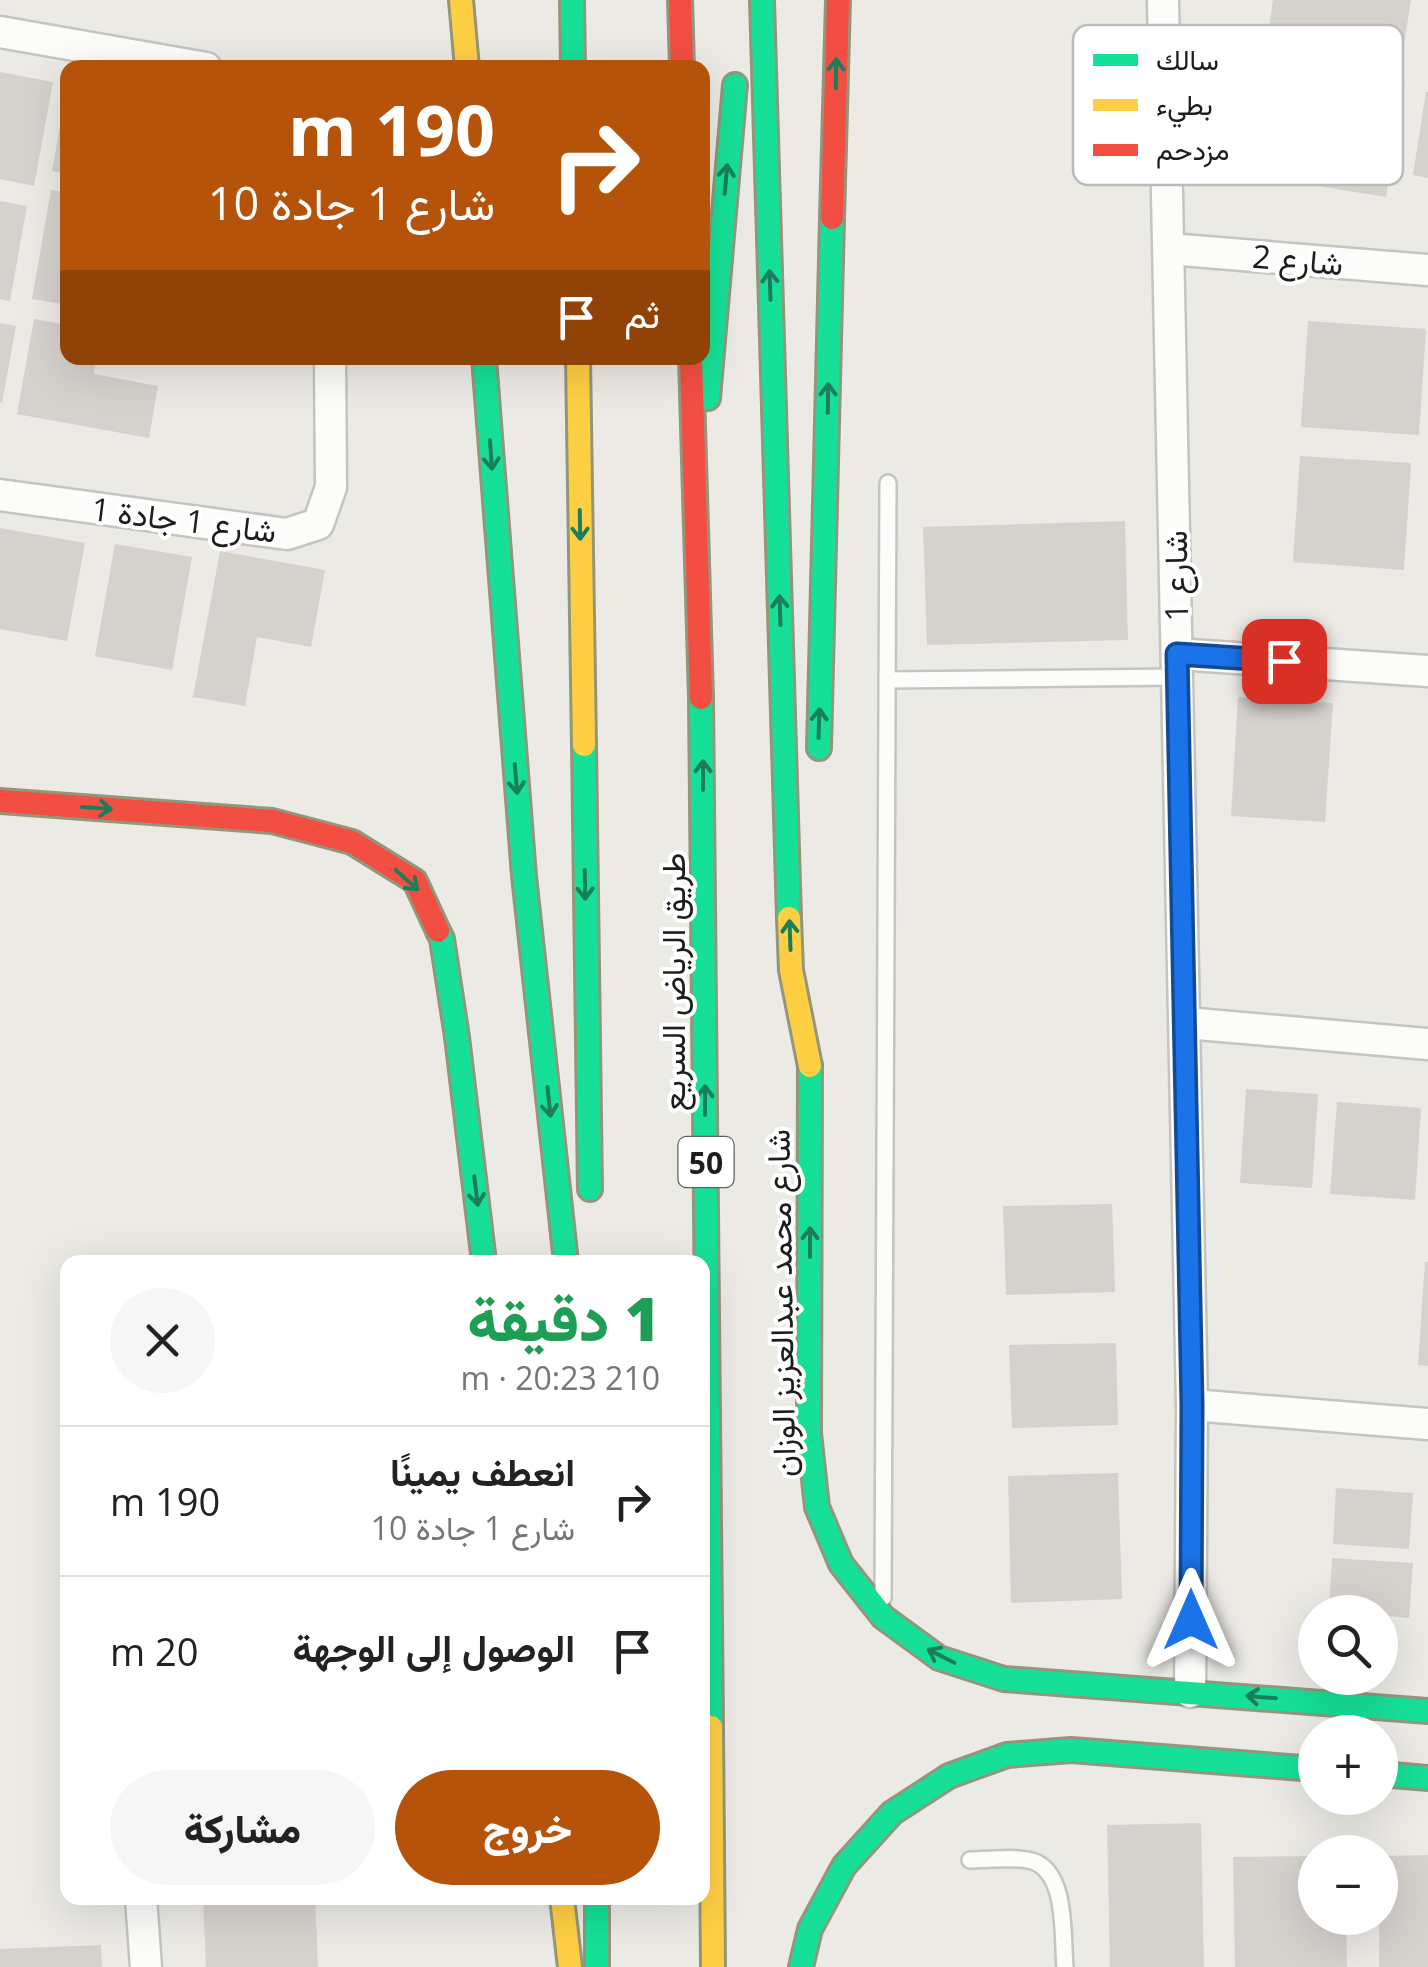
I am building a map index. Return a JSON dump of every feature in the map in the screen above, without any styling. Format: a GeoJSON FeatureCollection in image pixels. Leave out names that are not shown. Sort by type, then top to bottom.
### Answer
{"type":"FeatureCollection","features":[{"type":"Feature","properties":{"kind":"main road"},"geometry":{"type":"LineString","coordinates":[[461,0],[468,60]]}},
{"type":"Feature","properties":{"kind":"main road"},"geometry":{"type":"LineString","coordinates":[[469,60],[471,0]]}},
{"type":"Feature","properties":{"kind":"main road"},"geometry":{"type":"LineString","coordinates":[[572,0],[574,60]]}},
{"type":"Feature","properties":{"kind":"main road"},"geometry":{"type":"LineString","coordinates":[[680,0],[682,60]]}},
{"type":"Feature","properties":{"kind":"main road"},"geometry":{"type":"LineString","coordinates":[[762,0],[791,970],[810,1066]]}},
{"type":"Feature","properties":{"kind":"main road"},"geometry":{"type":"LineString","coordinates":[[818,767],[838,0]]}},
{"type":"Feature","properties":{"kind":"main road"},"geometry":{"type":"LineString","coordinates":[[710,362],[737,59]]}},
{"type":"Feature","properties":{"kind":"main road"},"geometry":{"type":"LineString","coordinates":[[485,365],[524,876],[565,1255]]}},
{"type":"Feature","properties":{"kind":"main road"},"geometry":{"type":"LineString","coordinates":[[578,365],[590,1204]]}},
{"type":"Feature","properties":{"kind":"main road","name":"طريق الرياض السريع"},"geometry":{"type":"LineString","coordinates":[[691,365],[702,731],[707,1255]]}},
{"type":"Feature","properties":{"kind":"main road"},"geometry":{"type":"LineString","coordinates":[[702,731],[710,365]]}},
{"type":"Feature","properties":{"kind":"main road"},"geometry":{"type":"LineString","coordinates":[[0,802],[272,821],[352,842],[414,881],[442,939],[483,1255]]}},
{"type":"Feature","properties":{"kind":"main road"},"geometry":{"type":"LineString","coordinates":[[810,1066],[813,966]]}},
{"type":"Feature","properties":{"kind":"main road","name":"شارع محمد عبدالعزيز الوزان"},"geometry":{"type":"LineString","coordinates":[[810,1066],[809,1433],[817,1507],[841,1564],[883,1617],[939,1658],[1004,1680],[1428,1711]]}},
{"type":"Feature","properties":{"kind":"main road","name":"طريق الرياض السريع"},"geometry":{"type":"LineString","coordinates":[[710,1630],[713,1967]]}},
{"type":"Feature","properties":{"kind":"main road"},"geometry":{"type":"LineString","coordinates":[[1070,1750],[1059,1716],[1065,1694],[1075,1683]]}},
{"type":"Feature","properties":{"kind":"main road"},"geometry":{"type":"LineString","coordinates":[[801,1967],[810,1929],[844,1866],[892,1813],[949,1776],[1007,1754],[1070,1750],[1298,1768]]}},
{"type":"Feature","properties":{"kind":"main road"},"geometry":{"type":"LineString","coordinates":[[1398,1776],[1428,1778]]}},
{"type":"Feature","properties":{"kind":"main road"},"geometry":{"type":"LineString","coordinates":[[563,1905],[570,1967]]}},
{"type":"Feature","properties":{"kind":"main road"},"geometry":{"type":"LineString","coordinates":[[597,1905],[598,1967]]}},
{"type":"Feature","properties":{"kind":"street","name":"شارع 1"},"geometry":{"type":"LineString","coordinates":[[1164,0],[1165,25]]}},
{"type":"Feature","properties":{"kind":"street"},"geometry":{"type":"LineString","coordinates":[[0,32],[160,60]]}},
{"type":"Feature","properties":{"kind":"street","name":"شارع 1"},"geometry":{"type":"LineString","coordinates":[[1168,185],[1192,1405],[1190,1692]]}},
{"type":"Feature","properties":{"kind":"street","name":"شارع 2"},"geometry":{"type":"LineString","coordinates":[[1169,248],[1428,270]]}},
{"type":"Feature","properties":{"kind":"street","name":"شارع 1 جادة 1"},"geometry":{"type":"LineString","coordinates":[[0,496],[287,534],[318,524],[331,487],[330,365]]}},
{"type":"Feature","properties":{"kind":"street"},"geometry":{"type":"LineString","coordinates":[[1177,666],[1428,671]]}},
{"type":"Feature","properties":{"kind":"street"},"geometry":{"type":"LineString","coordinates":[[1186,1023],[1428,1044]]}},
{"type":"Feature","properties":{"kind":"street"},"geometry":{"type":"LineString","coordinates":[[1192,1405],[1428,1424]]}},
{"type":"Feature","properties":{"kind":"street"},"geometry":{"type":"LineString","coordinates":[[142,1905],[146,1967]]}},
{"type":"Feature","properties":{"kind":"lane"},"geometry":{"type":"LineString","coordinates":[[883,1617],[888,482]]}},
{"type":"Feature","properties":{"kind":"lane"},"geometry":{"type":"LineString","coordinates":[[887,680],[1177,666]]}},
{"type":"Feature","properties":{"kind":"lane"},"geometry":{"type":"LineString","coordinates":[[970,1860],[1030,1860],[1044,1867],[1058,1893],[1065,1967]]}},
{"type":"Feature","properties":{"kind":"building"},"geometry":{"type":"Polygon","coordinates":[[[1273,0],[1411,0],[1403,52],[1403,25],[1270,25],[1273,0]]]}},
{"type":"Feature","properties":{"kind":"building"},"geometry":{"type":"Polygon","coordinates":[[[0,72],[53,82],[34,186],[0,179],[0,72]]]}},
{"type":"Feature","properties":{"kind":"building"},"geometry":{"type":"Polygon","coordinates":[[[1428,92],[1428,178],[1413,175],[1428,92]]]}},
{"type":"Feature","properties":{"kind":"building"},"geometry":{"type":"Polygon","coordinates":[[[60,126],[60,172],[52,171],[60,126]]]}},
{"type":"Feature","properties":{"kind":"building"},"geometry":{"type":"Polygon","coordinates":[[[1311,185],[1388,185],[1386,197],[1311,185]]]}},
{"type":"Feature","properties":{"kind":"building"},"geometry":{"type":"Polygon","coordinates":[[[51,190],[60,192],[60,304],[32,299],[51,190]]]}},
{"type":"Feature","properties":{"kind":"building"},"geometry":{"type":"Polygon","coordinates":[[[0,201],[27,206],[10,301],[0,299],[0,201]]]}},
{"type":"Feature","properties":{"kind":"building"},"geometry":{"type":"Polygon","coordinates":[[[34,319],[60,324],[60,365],[96,365],[94,374],[158,386],[149,438],[17,414],[34,319]]]}},
{"type":"Feature","properties":{"kind":"building"},"geometry":{"type":"Polygon","coordinates":[[[1308,321],[1426,329],[1419,435],[1301,427],[1308,321]]]}},
{"type":"Feature","properties":{"kind":"building"},"geometry":{"type":"Polygon","coordinates":[[[0,323],[16,326],[2,403],[0,402],[0,323]]]}},
{"type":"Feature","properties":{"kind":"building"},"geometry":{"type":"Polygon","coordinates":[[[1300,456],[1411,463],[1404,570],[1293,562],[1300,456]]]}},
{"type":"Feature","properties":{"kind":"building"},"geometry":{"type":"Polygon","coordinates":[[[1125,521],[1128,640],[927,645],[923,527],[1125,521]]]}},
{"type":"Feature","properties":{"kind":"building"},"geometry":{"type":"Polygon","coordinates":[[[0,528],[85,543],[67,641],[0,629],[0,528]]]}},
{"type":"Feature","properties":{"kind":"building"},"geometry":{"type":"Polygon","coordinates":[[[115,544],[192,557],[172,670],[95,656],[115,544]]]}},
{"type":"Feature","properties":{"kind":"building"},"geometry":{"type":"Polygon","coordinates":[[[220,551],[325,570],[311,647],[257,637],[245,706],[193,697],[220,551]]]}},
{"type":"Feature","properties":{"kind":"building"},"geometry":{"type":"Polygon","coordinates":[[[1238,697],[1333,703],[1325,822],[1231,816],[1238,697]]]}},
{"type":"Feature","properties":{"kind":"building"},"geometry":{"type":"Polygon","coordinates":[[[1246,1089],[1318,1094],[1312,1188],[1240,1183],[1246,1089]]]}},
{"type":"Feature","properties":{"kind":"building"},"geometry":{"type":"Polygon","coordinates":[[[1337,1102],[1421,1108],[1415,1200],[1330,1194],[1337,1102]]]}},
{"type":"Feature","properties":{"kind":"building"},"geometry":{"type":"Polygon","coordinates":[[[1112,1204],[1115,1292],[1006,1295],[1003,1206],[1112,1204]]]}},
{"type":"Feature","properties":{"kind":"building"},"geometry":{"type":"Polygon","coordinates":[[[1428,1262],[1428,1366],[1418,1365],[1428,1262]]]}},
{"type":"Feature","properties":{"kind":"building"},"geometry":{"type":"Polygon","coordinates":[[[1116,1343],[1118,1425],[1012,1428],[1009,1345],[1116,1343]]]}},
{"type":"Feature","properties":{"kind":"building"},"geometry":{"type":"Polygon","coordinates":[[[1118,1473],[1122,1599],[1011,1603],[1008,1476],[1118,1473]]]}},
{"type":"Feature","properties":{"kind":"building"},"geometry":{"type":"Polygon","coordinates":[[[1336,1488],[1413,1493],[1409,1549],[1333,1544],[1336,1488]]]}},
{"type":"Feature","properties":{"kind":"building"},"geometry":{"type":"Polygon","coordinates":[[[1332,1558],[1413,1563],[1409,1618],[1398,1617],[1398,1595],[1330,1595],[1332,1558]]]}},
{"type":"Feature","properties":{"kind":"building"},"geometry":{"type":"Polygon","coordinates":[[[1201,1823],[1204,1967],[1110,1967],[1107,1825],[1201,1823]]]}},
{"type":"Feature","properties":{"kind":"building"},"geometry":{"type":"Polygon","coordinates":[[[1428,1855],[1428,1967],[1379,1967],[1379,1935],[1398,1935],[1398,1856],[1428,1855]]]}},
{"type":"Feature","properties":{"kind":"building"},"geometry":{"type":"Polygon","coordinates":[[[1298,1856],[1298,1935],[1346,1935],[1347,1967],[1235,1967],[1233,1857],[1298,1856]]]}},
{"type":"Feature","properties":{"kind":"building"},"geometry":{"type":"Polygon","coordinates":[[[203,1905],[315,1905],[318,1967],[206,1967],[203,1905]]]}},
{"type":"Feature","properties":{"kind":"building"},"geometry":{"type":"Polygon","coordinates":[[[101,1945],[102,1967],[0,1967],[0,1949],[101,1945]]]}},
{"type":"Feature","properties":{"kind":"traffic: fast"},"geometry":{"type":"LineString","coordinates":[[572,0],[573,60]]}},
{"type":"Feature","properties":{"kind":"traffic: fast"},"geometry":{"type":"LineString","coordinates":[[762,0],[789,918]]}},
{"type":"Feature","properties":{"kind":"traffic: fast"},"geometry":{"type":"LineString","coordinates":[[708,398],[735,85]]}},
{"type":"Feature","properties":{"kind":"traffic: fast"},"geometry":{"type":"LineString","coordinates":[[819,748],[832,218]]}},
{"type":"Feature","properties":{"kind":"traffic: fast"},"geometry":{"type":"LineString","coordinates":[[485,365],[524,876],[565,1255]]}},
{"type":"Feature","properties":{"kind":"traffic: fast"},"geometry":{"type":"LineString","coordinates":[[701,698],[706,1255]]}},
{"type":"Feature","properties":{"kind":"traffic: fast"},"geometry":{"type":"LineString","coordinates":[[584,745],[590,1189]]}},
{"type":"Feature","properties":{"kind":"traffic: fast"},"geometry":{"type":"LineString","coordinates":[[438,931],[457,1037],[483,1255]]}},
{"type":"Feature","properties":{"kind":"traffic: fast"},"geometry":{"type":"LineString","coordinates":[[810,1066],[809,1433],[817,1507],[841,1564],[883,1617],[939,1658],[1004,1679],[1428,1711]]}},
{"type":"Feature","properties":{"kind":"traffic: fast"},"geometry":{"type":"LineString","coordinates":[[710,1624],[711,1727]]}},
{"type":"Feature","properties":{"kind":"traffic: fast"},"geometry":{"type":"LineString","coordinates":[[801,1967],[810,1929],[844,1866],[892,1813],[949,1776],[1007,1755],[1071,1750],[1298,1768]]}},
{"type":"Feature","properties":{"kind":"traffic: fast"},"geometry":{"type":"LineString","coordinates":[[1398,1776],[1428,1778]]}},
{"type":"Feature","properties":{"kind":"traffic: fast"},"geometry":{"type":"LineString","coordinates":[[597,1905],[597,1967]]}},
{"type":"Feature","properties":{"kind":"traffic: slow"},"geometry":{"type":"LineString","coordinates":[[461,0],[466,60]]}},
{"type":"Feature","properties":{"kind":"traffic: slow"},"geometry":{"type":"LineString","coordinates":[[578,365],[584,745]]}},
{"type":"Feature","properties":{"kind":"traffic: slow"},"geometry":{"type":"LineString","coordinates":[[789,918],[791,970],[810,1066]]}},
{"type":"Feature","properties":{"kind":"traffic: slow"},"geometry":{"type":"LineString","coordinates":[[711,1727],[713,1967]]}},
{"type":"Feature","properties":{"kind":"traffic: slow"},"geometry":{"type":"LineString","coordinates":[[563,1905],[570,1967]]}},
{"type":"Feature","properties":{"kind":"traffic: jam"},"geometry":{"type":"LineString","coordinates":[[680,0],[682,60]]}},
{"type":"Feature","properties":{"kind":"traffic: jam"},"geometry":{"type":"LineString","coordinates":[[832,218],[838,0]]}},
{"type":"Feature","properties":{"kind":"traffic: jam"},"geometry":{"type":"LineString","coordinates":[[691,365],[701,698]]}},
{"type":"Feature","properties":{"kind":"traffic: jam"},"geometry":{"type":"LineString","coordinates":[[0,801],[272,821],[352,842],[415,881],[438,931]]}},
{"type":"Feature","properties":{"kind":"route"},"geometry":{"type":"LineString","coordinates":[[1191,1620],[1192,1405],[1177,654],[1284,661]]}}]}
